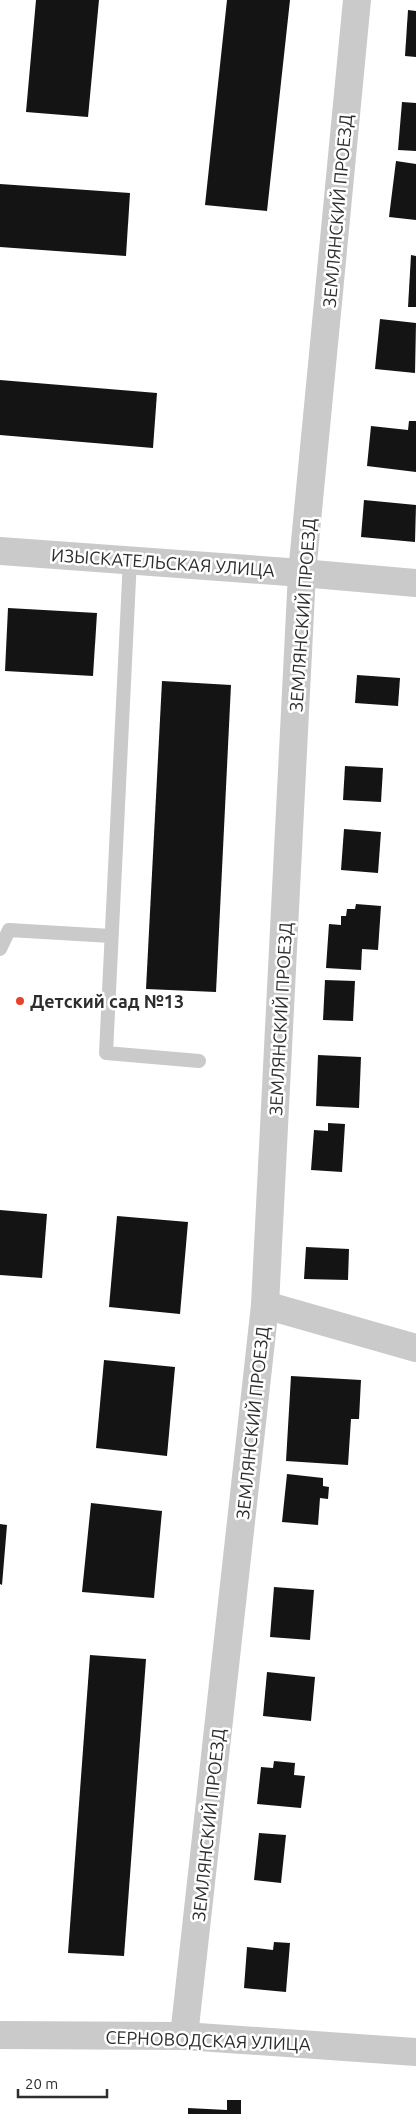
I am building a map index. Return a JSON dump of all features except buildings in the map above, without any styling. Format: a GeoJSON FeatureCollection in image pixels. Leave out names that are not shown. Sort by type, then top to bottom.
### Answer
{"type":"FeatureCollection","features":[{"type":"Feature","properties":{"kind":"street","name":"ЗЕМЛЯНСКИЙ ПРОЕЗД"},"geometry":{"type":"LineString","coordinates":[[184,2036],[266,1305],[302,573],[357,0]]}},
{"type":"Feature","properties":{"kind":"street","name":"ИЗЫСКАТЕЛЬСКАЯ УЛИЦА"},"geometry":{"type":"LineString","coordinates":[[0,551],[130,559],[416,583]]}},
{"type":"Feature","properties":{"kind":"street"},"geometry":{"type":"LineString","coordinates":[[266,1305],[416,1348]]}},
{"type":"Feature","properties":{"kind":"street","name":"СЕРНОВОДСКАЯ УЛИЦА"},"geometry":{"type":"LineString","coordinates":[[0,2035],[184,2036],[416,2052]]}},
{"type":"Feature","properties":{"kind":"lane"},"geometry":{"type":"LineString","coordinates":[[130,559],[106,1053],[198,1061]]}},
{"type":"Feature","properties":{"kind":"lane"},"geometry":{"type":"LineString","coordinates":[[0,949],[9,930],[112,936]]}},
{"type":"Feature","properties":{"kind":"place","name":"Детский сад №13"},"geometry":{"type":"Point","coordinates":[20,1001]}}]}
